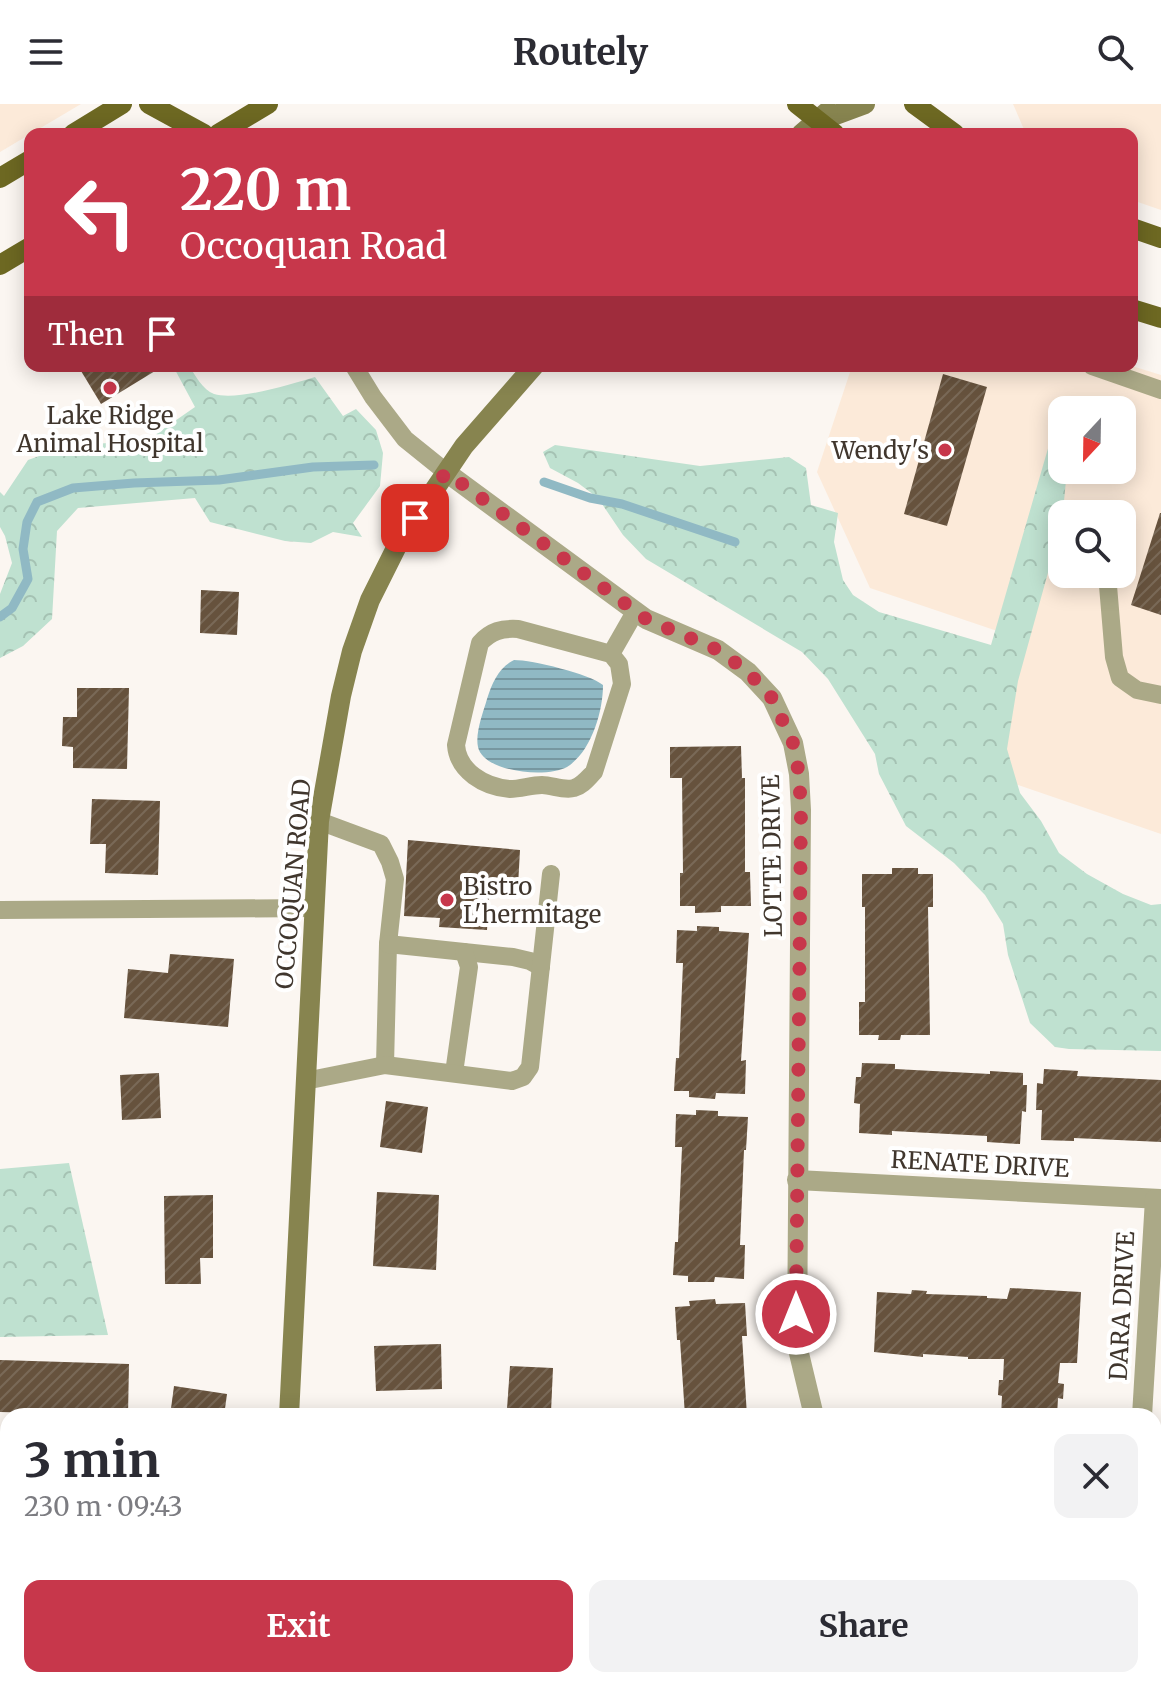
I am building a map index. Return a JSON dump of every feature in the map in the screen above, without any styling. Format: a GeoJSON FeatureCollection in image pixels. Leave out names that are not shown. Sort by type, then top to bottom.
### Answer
{"type":"FeatureCollection","features":[{"type":"Feature","properties":{"kind":"main road"},"geometry":{"type":"LineString","coordinates":[[83,128],[122,104]]}},
{"type":"Feature","properties":{"kind":"main road"},"geometry":{"type":"LineString","coordinates":[[149,104],[193,128]]}},
{"type":"Feature","properties":{"kind":"main road"},"geometry":{"type":"LineString","coordinates":[[228,128],[268,104]]}},
{"type":"Feature","properties":{"kind":"main road"},"geometry":{"type":"LineString","coordinates":[[797,104],[827,128]]}},
{"type":"Feature","properties":{"kind":"main road"},"geometry":{"type":"LineString","coordinates":[[914,104],[947,128]]}},
{"type":"Feature","properties":{"kind":"main road"},"geometry":{"type":"LineString","coordinates":[[0,178],[24,164]]}},
{"type":"Feature","properties":{"kind":"main road"},"geometry":{"type":"LineString","coordinates":[[1138,230],[1161,238]]}},
{"type":"Feature","properties":{"kind":"main road"},"geometry":{"type":"LineString","coordinates":[[0,265],[24,251]]}},
{"type":"Feature","properties":{"kind":"main road"},"geometry":{"type":"LineString","coordinates":[[1138,311],[1161,318]]}},
{"type":"Feature","properties":{"kind":"street"},"geometry":{"type":"LineString","coordinates":[[827,128],[835,104]]}},
{"type":"Feature","properties":{"kind":"street"},"geometry":{"type":"LineString","coordinates":[[827,128],[865,104]]}},
{"type":"Feature","properties":{"kind":"street","name":"OCCOQUAN ROAD"},"geometry":{"type":"LineString","coordinates":[[289,1408],[319,821],[341,696],[352,651],[370,600],[399,542],[488,416],[528,372]]}},
{"type":"Feature","properties":{"kind":"street","name":"LOTTE DRIVE"},"geometry":{"type":"LineString","coordinates":[[446,472],[635,612],[718,650],[748,672],[772,698],[793,743],[801,810],[797,1345],[812,1408]]}},
{"type":"Feature","properties":{"kind":"street","name":"RENATE DRIVE"},"geometry":{"type":"LineString","coordinates":[[797,1180],[1158,1199]]}},
{"type":"Feature","properties":{"kind":"street","name":"DARA DRIVE"},"geometry":{"type":"LineString","coordinates":[[1143,1408],[1158,1199]]}},
{"type":"Feature","properties":{"kind":"lane"},"geometry":{"type":"LineString","coordinates":[[358,372],[405,439],[446,472]]}},
{"type":"Feature","properties":{"kind":"lane"},"geometry":{"type":"LineString","coordinates":[[1109,372],[1161,390]]}},
{"type":"Feature","properties":{"kind":"lane"},"geometry":{"type":"LineString","coordinates":[[1108,588],[1114,657],[1120,678],[1137,690],[1161,695]]}},
{"type":"Feature","properties":{"kind":"lane"},"geometry":{"type":"LineString","coordinates":[[611,654],[635,612]]}},
{"type":"Feature","properties":{"kind":"lane"},"geometry":{"type":"LineString","coordinates":[[503,628],[518,629],[611,654],[619,664],[622,684],[594,772],[584,783],[575,788],[545,785],[510,789],[481,780],[465,770],[457,759],[456,745],[477,653],[487,635],[503,628]]}},
{"type":"Feature","properties":{"kind":"lane"},"geometry":{"type":"LineString","coordinates":[[319,821],[381,844],[395,879],[388,944],[385,1065]]}},
{"type":"Feature","properties":{"kind":"lane"},"geometry":{"type":"LineString","coordinates":[[305,1081],[385,1065],[512,1081],[528,1073],[551,874]]}},
{"type":"Feature","properties":{"kind":"lane"},"geometry":{"type":"LineString","coordinates":[[0,910],[314,908]]}},
{"type":"Feature","properties":{"kind":"lane"},"geometry":{"type":"LineString","coordinates":[[388,944],[513,957],[541,967]]}},
{"type":"Feature","properties":{"kind":"lane"},"geometry":{"type":"LineString","coordinates":[[454,1073],[469,967],[464,952]]}},
{"type":"Feature","properties":{"kind":"shaded area"},"geometry":{"type":"Polygon","coordinates":[[[0,104],[81,104],[40,128],[24,128],[24,138],[0,152],[0,104]]]}},
{"type":"Feature","properties":{"kind":"shaded area"},"geometry":{"type":"Polygon","coordinates":[[[1013,104],[1161,104],[1161,210],[1138,202],[1138,128],[1023,128],[1013,104]]]}},
{"type":"Feature","properties":{"kind":"shaded area"},"geometry":{"type":"Polygon","coordinates":[[[1138,368],[1161,375],[1161,834],[989,775],[1021,639],[870,588],[817,472],[850,372],[1138,372],[1138,368]]]}},
{"type":"Feature","properties":{"kind":"green space"},"geometry":{"type":"Polygon","coordinates":[[[176,372],[193,372],[206,389],[224,396],[264,391],[315,377],[343,416],[356,409],[376,430],[383,453],[380,486],[353,523],[362,537],[333,532],[311,543],[285,541],[210,522],[195,498],[78,508],[57,531],[52,619],[23,646],[0,658],[0,594],[12,563],[0,527],[0,492],[4,496],[28,460],[70,445],[109,443],[136,448],[195,407],[176,372]]]}},
{"type":"Feature","properties":{"kind":"green space"},"geometry":{"type":"Polygon","coordinates":[[[555,445],[700,466],[789,457],[806,468],[811,505],[838,513],[834,542],[843,580],[853,595],[879,612],[991,645],[1048,448],[1048,484],[1066,484],[1064,500],[1048,500],[1048,573],[1018,681],[1007,749],[1020,793],[1059,853],[1087,874],[1123,894],[1151,905],[1161,904],[1161,1051],[1055,1047],[1030,1023],[1008,955],[1003,924],[985,895],[954,863],[906,826],[879,774],[875,754],[828,679],[802,652],[646,559],[623,535],[598,498],[550,468],[543,452],[555,445]]]}},
{"type":"Feature","properties":{"kind":"green space"},"geometry":{"type":"Polygon","coordinates":[[[69,1163],[108,1335],[0,1337],[0,1169],[69,1163]]]}},
{"type":"Feature","properties":{"kind":"water"},"geometry":{"type":"Polygon","coordinates":[[[514,660],[560,668],[603,685],[601,707],[589,742],[567,767],[546,772],[504,768],[483,756],[478,747],[480,723],[491,687],[500,671],[514,660]]]}},
{"type":"Feature","properties":{"kind":"building","name":"Lake Ridge Animal Hospital"},"geometry":{"type":"Polygon","coordinates":[[[82,372],[153,372],[101,404],[82,372]]]}},
{"type":"Feature","properties":{"kind":"building","name":"Wendy's"},"geometry":{"type":"Polygon","coordinates":[[[943,374],[987,387],[947,526],[904,514],[943,374]]]}},
{"type":"Feature","properties":{"kind":"building"},"geometry":{"type":"Polygon","coordinates":[[[1161,513],[1161,615],[1131,605],[1161,513]]]}},
{"type":"Feature","properties":{"kind":"building"},"geometry":{"type":"Polygon","coordinates":[[[201,590],[239,592],[237,635],[200,633],[201,590]]]}},
{"type":"Feature","properties":{"kind":"building"},"geometry":{"type":"Polygon","coordinates":[[[77,688],[129,688],[127,769],[73,768],[73,747],[62,746],[63,717],[77,717],[77,688]]]}},
{"type":"Feature","properties":{"kind":"building"},"geometry":{"type":"Polygon","coordinates":[[[741,746],[742,778],[745,778],[745,872],[750,872],[751,906],[721,906],[721,912],[695,913],[695,906],[680,906],[680,873],[683,873],[682,778],[670,778],[670,747],[741,746]]]}},
{"type":"Feature","properties":{"kind":"building"},"geometry":{"type":"Polygon","coordinates":[[[92,799],[160,801],[158,875],[105,873],[106,844],[90,844],[92,799]]]}},
{"type":"Feature","properties":{"kind":"building","name":"Bistro L'hermitage"},"geometry":{"type":"Polygon","coordinates":[[[408,840],[520,850],[518,886],[490,884],[487,930],[439,927],[440,918],[404,916],[408,840]]]}},
{"type":"Feature","properties":{"kind":"building"},"geometry":{"type":"Polygon","coordinates":[[[892,868],[918,868],[918,874],[933,874],[933,907],[928,907],[930,1035],[901,1035],[900,1040],[878,1040],[879,1035],[859,1035],[859,1002],[865,1002],[862,874],[892,874],[892,868]]]}},
{"type":"Feature","properties":{"kind":"building"},"geometry":{"type":"Polygon","coordinates":[[[697,926],[749,933],[741,1061],[746,1060],[745,1094],[716,1093],[715,1099],[689,1097],[689,1091],[674,1091],[676,1058],[679,1058],[683,963],[676,963],[677,930],[697,931],[697,926]]]}},
{"type":"Feature","properties":{"kind":"building"},"geometry":{"type":"Polygon","coordinates":[[[170,954],[234,959],[228,1027],[124,1018],[128,969],[168,973],[170,954]]]}},
{"type":"Feature","properties":{"kind":"building"},"geometry":{"type":"Polygon","coordinates":[[[862,1063],[895,1064],[895,1069],[1023,1073],[1023,1085],[1027,1085],[1026,1112],[1022,1111],[1020,1144],[987,1142],[987,1136],[892,1131],[892,1135],[859,1133],[860,1104],[854,1103],[856,1077],[861,1077],[862,1063]]]}},
{"type":"Feature","properties":{"kind":"building"},"geometry":{"type":"Polygon","coordinates":[[[1044,1069],[1078,1071],[1077,1076],[1161,1080],[1161,1142],[1074,1138],[1074,1141],[1041,1140],[1042,1110],[1036,1110],[1037,1083],[1043,1084],[1044,1069]]]}},
{"type":"Feature","properties":{"kind":"building"},"geometry":{"type":"Polygon","coordinates":[[[159,1073],[161,1118],[122,1120],[120,1075],[159,1073]]]}},
{"type":"Feature","properties":{"kind":"building"},"geometry":{"type":"Polygon","coordinates":[[[386,1101],[428,1107],[422,1153],[380,1147],[386,1101]]]}},
{"type":"Feature","properties":{"kind":"building"},"geometry":{"type":"Polygon","coordinates":[[[696,1110],[718,1111],[718,1116],[748,1117],[740,1245],[745,1245],[744,1279],[715,1277],[714,1282],[688,1282],[688,1276],[673,1275],[675,1242],[678,1242],[682,1147],[675,1147],[676,1114],[696,1115],[696,1110]]]}},
{"type":"Feature","properties":{"kind":"building"},"geometry":{"type":"Polygon","coordinates":[[[377,1192],[439,1195],[436,1270],[373,1266],[377,1192]]]}},
{"type":"Feature","properties":{"kind":"building"},"geometry":{"type":"Polygon","coordinates":[[[213,1195],[213,1258],[200,1258],[201,1284],[165,1284],[164,1196],[213,1195]]]}},
{"type":"Feature","properties":{"kind":"building"},"geometry":{"type":"Polygon","coordinates":[[[1010,1288],[1081,1292],[1077,1363],[1060,1363],[1058,1383],[1064,1384],[1063,1399],[1058,1398],[1057,1408],[1001,1408],[1002,1396],[998,1395],[999,1380],[1003,1380],[1004,1359],[874,1352],[877,1292],[911,1294],[912,1290],[927,1291],[926,1294],[1007,1299],[1010,1288]]]}},
{"type":"Feature","properties":{"kind":"building"},"geometry":{"type":"Polygon","coordinates":[[[715,1299],[716,1304],[745,1303],[747,1336],[742,1336],[746,1408],[684,1408],[675,1307],[690,1306],[689,1301],[715,1299]]]}},
{"type":"Feature","properties":{"kind":"building"},"geometry":{"type":"Polygon","coordinates":[[[441,1344],[442,1389],[376,1391],[374,1346],[441,1344]]]}},
{"type":"Feature","properties":{"kind":"building"},"geometry":{"type":"Polygon","coordinates":[[[0,1360],[129,1364],[128,1408],[0,1408],[0,1360]]]}},
{"type":"Feature","properties":{"kind":"building"},"geometry":{"type":"Polygon","coordinates":[[[510,1366],[553,1368],[551,1408],[507,1408],[510,1366]]]}},
{"type":"Feature","properties":{"kind":"building"},"geometry":{"type":"Polygon","coordinates":[[[174,1386],[227,1394],[225,1408],[171,1408],[174,1386]]]}},
{"type":"Feature","properties":{"kind":"waterway"},"geometry":{"type":"LineString","coordinates":[[0,617],[12,608],[28,579],[23,549],[27,522],[37,502],[73,488],[219,480],[313,467],[374,465]]}},
{"type":"Feature","properties":{"kind":"waterway"},"geometry":{"type":"LineString","coordinates":[[544,482],[735,542]]}},
{"type":"Feature","properties":{"kind":"place","name":"Lake Ridge Animal Hospital"},"geometry":{"type":"Point","coordinates":[110,388]}},
{"type":"Feature","properties":{"kind":"place","name":"Wendy's"},"geometry":{"type":"Point","coordinates":[945,450]}},
{"type":"Feature","properties":{"kind":"place","name":"Bistro L'hermitage"},"geometry":{"type":"Point","coordinates":[447,900]}},
{"type":"Feature","properties":{"kind":"route"},"geometry":{"type":"LineString","coordinates":[[415,518],[446,472],[646,619],[718,650],[748,672],[772,698],[783,719],[793,743],[801,810],[796,1314]]}}]}
